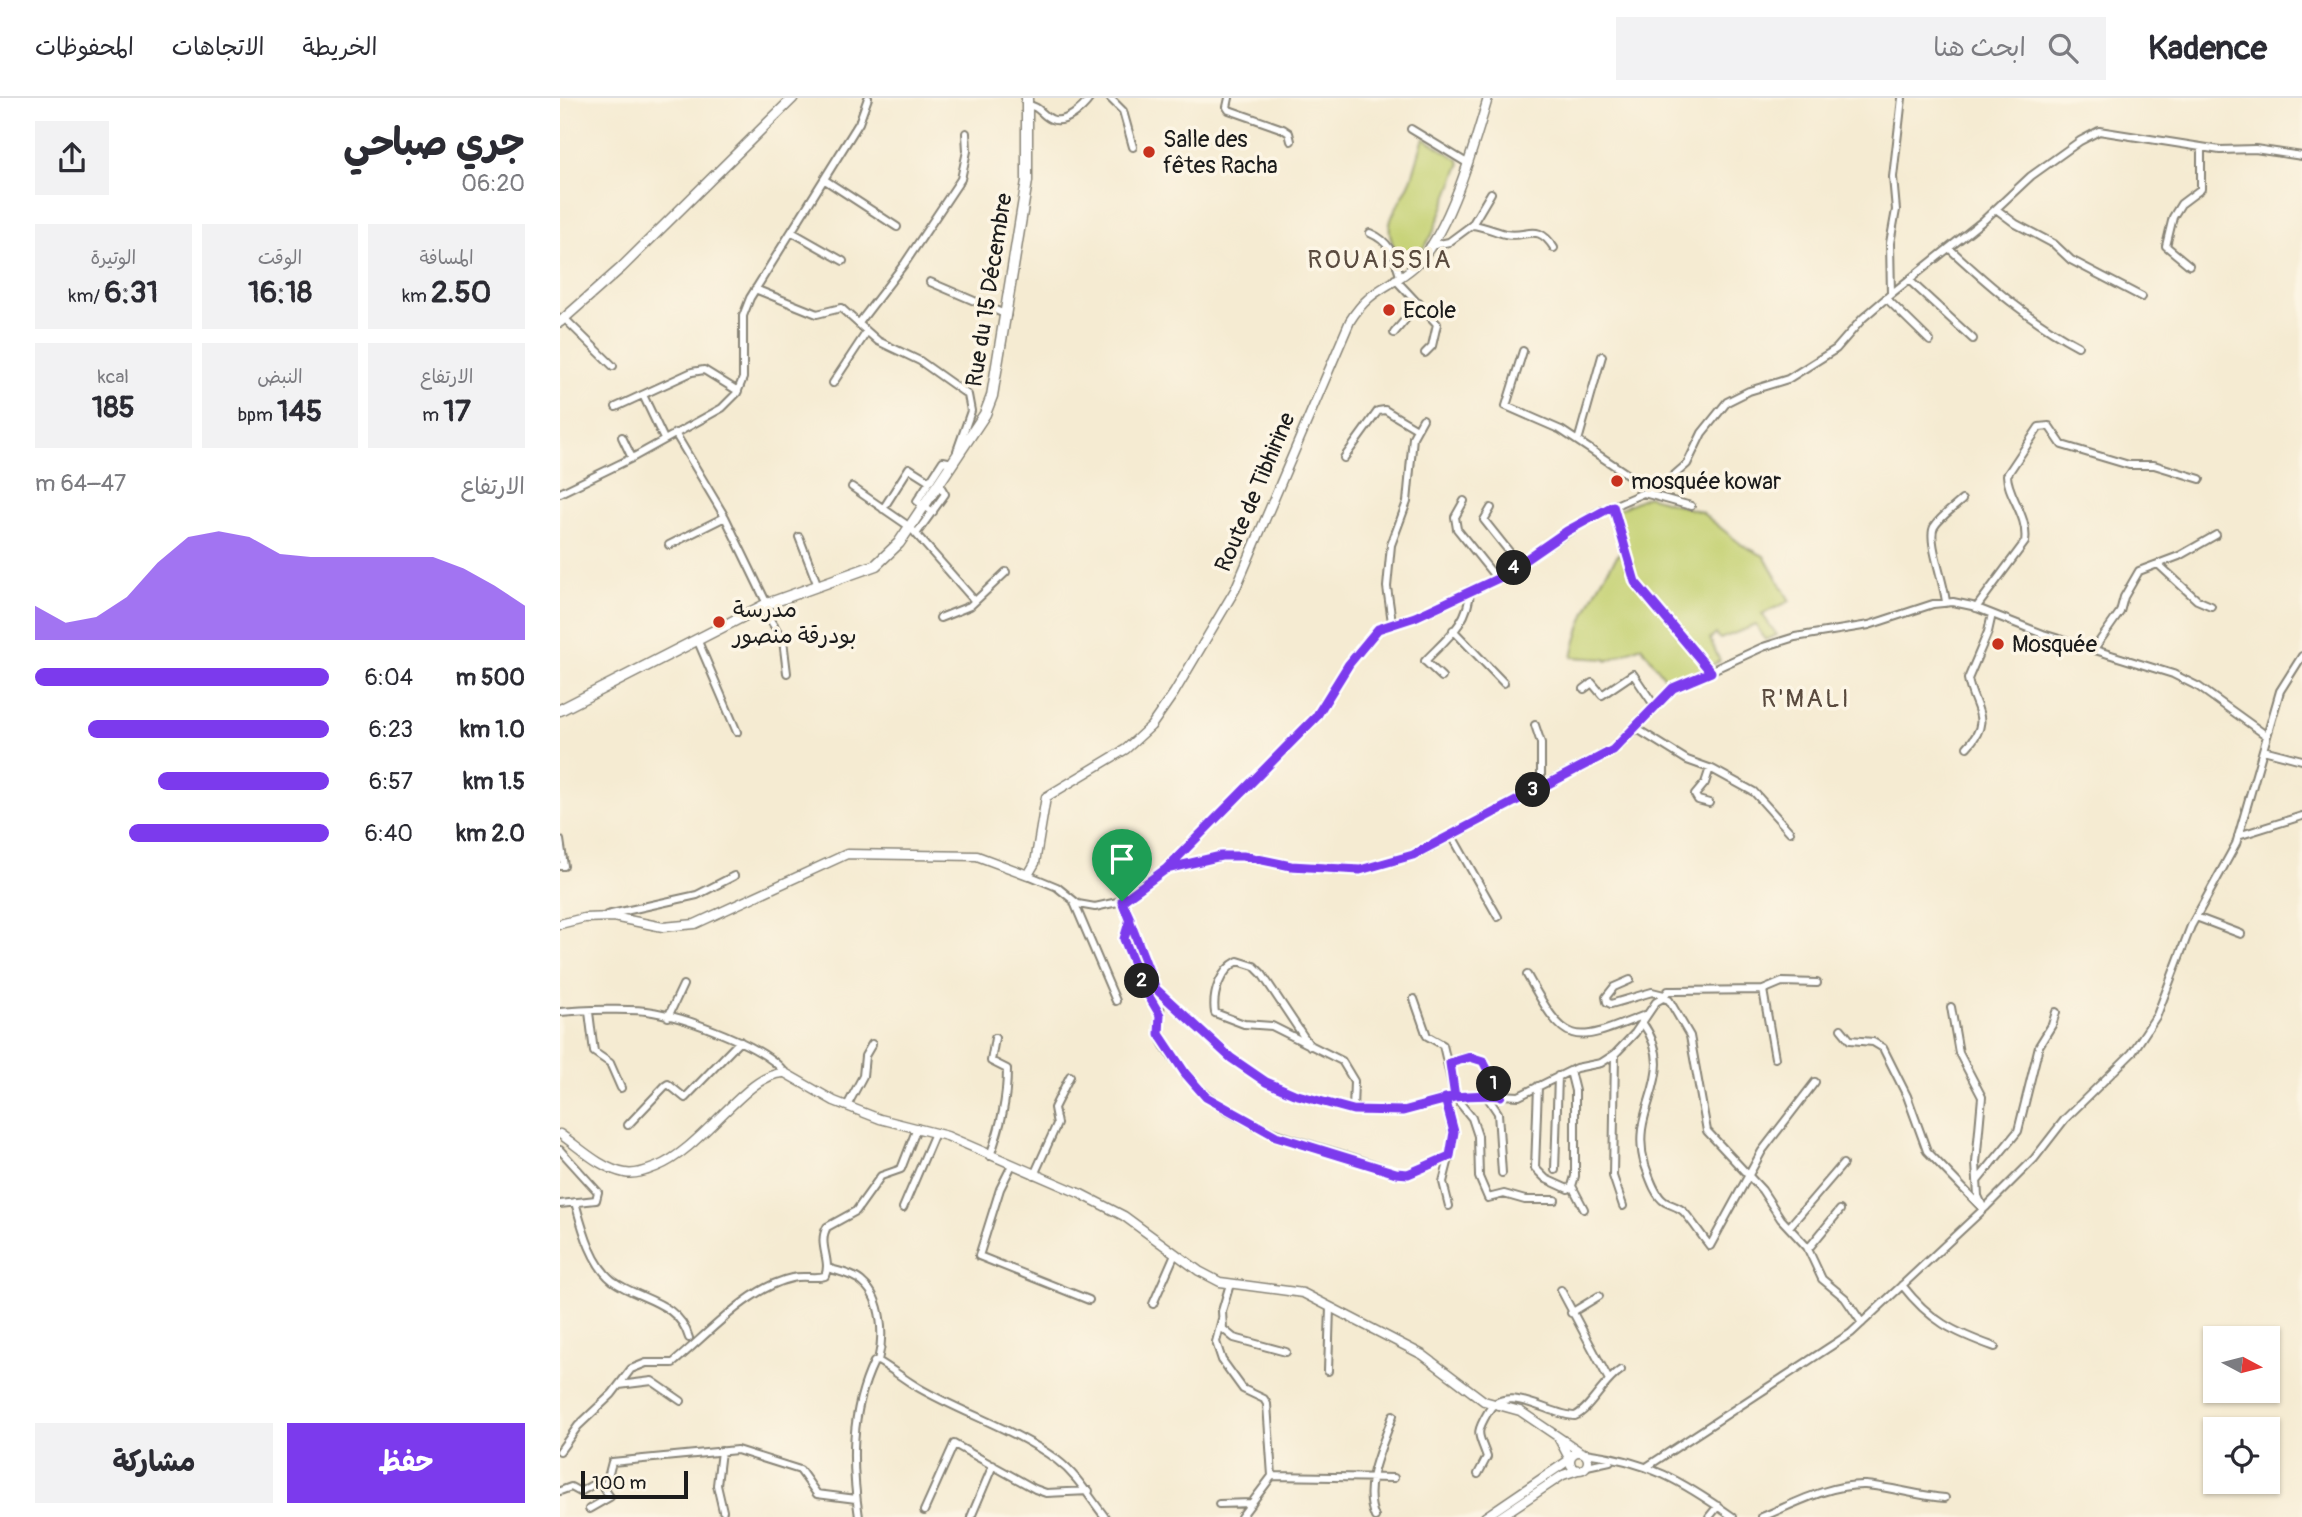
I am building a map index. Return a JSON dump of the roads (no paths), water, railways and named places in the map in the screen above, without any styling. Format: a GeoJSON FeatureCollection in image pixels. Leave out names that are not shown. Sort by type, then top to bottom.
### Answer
{"type":"FeatureCollection","features":[{"type":"Feature","properties":{"kind":"main road"},"geometry":{"type":"LineString","coordinates":[[562,320],[621,268],[793,98]]}},
{"type":"Feature","properties":{"kind":"main road","name":"Rue du 15 Décembre"},"geometry":{"type":"LineString","coordinates":[[560,710],[765,605],[876,565],[913,531],[929,509],[939,484],[985,414],[992,396],[1027,181],[1027,101]]}},
{"type":"Feature","properties":{"kind":"street"},"geometry":{"type":"LineString","coordinates":[[560,493],[632,458],[722,408],[738,391],[743,378],[743,316],[755,289],[859,122],[868,98]]}},
{"type":"Feature","properties":{"kind":"street"},"geometry":{"type":"LineString","coordinates":[[1027,101],[1051,119],[1059,120],[1084,107],[1090,98]]}},
{"type":"Feature","properties":{"kind":"street"},"geometry":{"type":"LineString","coordinates":[[1110,98],[1123,111],[1133,147]]}},
{"type":"Feature","properties":{"kind":"street"},"geometry":{"type":"LineString","coordinates":[[1229,98],[1229,110],[1283,129],[1289,133],[1292,141]]}},
{"type":"Feature","properties":{"kind":"street","name":"Route de Tibhirine"},"geometry":{"type":"LineString","coordinates":[[1028,875],[1035,863],[1046,797],[1126,749],[1151,726],[1174,693],[1235,590],[1350,321],[1362,303],[1413,267],[1430,246],[1467,163],[1488,98]]}},
{"type":"Feature","properties":{"kind":"street"},"geometry":{"type":"LineString","coordinates":[[1902,98],[1893,177],[1896,210],[1890,243],[1888,296],[1930,341]]}},
{"type":"Feature","properties":{"kind":"street"},"geometry":{"type":"LineString","coordinates":[[1411,129],[1467,163]]}},
{"type":"Feature","properties":{"kind":"street"},"geometry":{"type":"LineString","coordinates":[[597,917],[613,917],[663,927],[695,924],[847,854],[976,856],[1056,887],[1073,900],[1095,907],[1122,901],[1166,869],[1316,717],[1349,664],[1378,629],[1392,622],[1415,617],[1497,579],[1577,525],[1664,484],[1687,464],[1708,425],[1727,402],[1749,391],[1787,379],[1836,348],[1888,296],[1950,249],[2031,176],[2099,131],[2202,147],[2264,150],[2302,156]]}},
{"type":"Feature","properties":{"kind":"street"},"geometry":{"type":"LineString","coordinates":[[859,323],[961,179],[967,151],[966,133]]}},
{"type":"Feature","properties":{"kind":"street"},"geometry":{"type":"LineString","coordinates":[[2189,265],[2166,246],[2173,217],[2181,204],[2202,189],[2202,147]]}},
{"type":"Feature","properties":{"kind":"street"},"geometry":{"type":"LineString","coordinates":[[825,180],[897,227]]}},
{"type":"Feature","properties":{"kind":"street"},"geometry":{"type":"LineString","coordinates":[[1430,246],[1449,242],[1472,225],[1491,193]]}},
{"type":"Feature","properties":{"kind":"street"},"geometry":{"type":"LineString","coordinates":[[1996,209],[2016,224],[2054,244],[2071,260],[2142,297]]}},
{"type":"Feature","properties":{"kind":"street"},"geometry":{"type":"LineString","coordinates":[[1472,225],[1508,235],[1537,232],[1544,234],[1554,247]]}},
{"type":"Feature","properties":{"kind":"street"},"geometry":{"type":"LineString","coordinates":[[792,232],[843,261]]}},
{"type":"Feature","properties":{"kind":"street"},"geometry":{"type":"LineString","coordinates":[[1370,233],[1383,238],[1388,245],[1397,277],[1437,324],[1432,346],[1425,353]]}},
{"type":"Feature","properties":{"kind":"street"},"geometry":{"type":"LineString","coordinates":[[1950,249],[1999,294],[2052,333],[2078,346]]}},
{"type":"Feature","properties":{"kind":"street"},"geometry":{"type":"LineString","coordinates":[[1909,280],[1973,339]]}},
{"type":"Feature","properties":{"kind":"street"},"geometry":{"type":"LineString","coordinates":[[930,282],[1007,315]]}},
{"type":"Feature","properties":{"kind":"street"},"geometry":{"type":"LineString","coordinates":[[755,289],[817,314],[841,308],[866,332],[920,361],[968,395],[971,411],[953,463],[943,461],[928,480],[917,501],[929,509]]}},
{"type":"Feature","properties":{"kind":"street"},"geometry":{"type":"LineString","coordinates":[[1394,333],[1419,303]]}},
{"type":"Feature","properties":{"kind":"street"},"geometry":{"type":"LineString","coordinates":[[562,320],[614,366]]}},
{"type":"Feature","properties":{"kind":"street"},"geometry":{"type":"LineString","coordinates":[[833,383],[866,332]]}},
{"type":"Feature","properties":{"kind":"street"},"geometry":{"type":"LineString","coordinates":[[1523,351],[1506,406],[1561,430],[1647,492],[1691,506]]}},
{"type":"Feature","properties":{"kind":"street"},"geometry":{"type":"LineString","coordinates":[[1578,441],[1602,356]]}},
{"type":"Feature","properties":{"kind":"street"},"geometry":{"type":"LineString","coordinates":[[616,407],[692,372],[704,370],[738,391]]}},
{"type":"Feature","properties":{"kind":"street"},"geometry":{"type":"LineString","coordinates":[[643,395],[664,439]]}},
{"type":"Feature","properties":{"kind":"street"},"geometry":{"type":"LineString","coordinates":[[1344,458],[1378,411],[1385,410],[1417,429]]}},
{"type":"Feature","properties":{"kind":"street"},"geometry":{"type":"LineString","coordinates":[[1392,622],[1387,587],[1390,558],[1395,530],[1407,502],[1413,437],[1423,419]]}},
{"type":"Feature","properties":{"kind":"street"},"geometry":{"type":"LineString","coordinates":[[1976,608],[2025,542],[2026,531],[2019,505],[2006,478],[2014,461],[2039,427],[2049,426],[2062,445],[2129,465],[2154,465],[2200,479]]}},
{"type":"Feature","properties":{"kind":"street"},"geometry":{"type":"LineString","coordinates":[[675,433],[725,517],[783,640],[787,673]]}},
{"type":"Feature","properties":{"kind":"street"},"geometry":{"type":"LineString","coordinates":[[622,436],[632,458]]}},
{"type":"Feature","properties":{"kind":"street"},"geometry":{"type":"LineString","coordinates":[[883,509],[909,468],[928,480]]}},
{"type":"Feature","properties":{"kind":"street"},"geometry":{"type":"LineString","coordinates":[[852,487],[913,531],[974,600]]}},
{"type":"Feature","properties":{"kind":"street"},"geometry":{"type":"LineString","coordinates":[[1946,603],[1942,575],[1931,537],[1934,527],[1962,500]]}},
{"type":"Feature","properties":{"kind":"street"},"geometry":{"type":"LineString","coordinates":[[1464,501],[1455,517],[1457,528],[1497,579]]}},
{"type":"Feature","properties":{"kind":"street"},"geometry":{"type":"LineString","coordinates":[[1613,506],[1635,582],[1711,672]]}},
{"type":"Feature","properties":{"kind":"street"},"geometry":{"type":"LineString","coordinates":[[1490,508],[1483,520],[1519,564]]}},
{"type":"Feature","properties":{"kind":"street"},"geometry":{"type":"LineString","coordinates":[[669,545],[725,517]]}},
{"type":"Feature","properties":{"kind":"street"},"geometry":{"type":"LineString","coordinates":[[2094,649],[2120,612],[2124,597],[2139,571],[2216,535]]}},
{"type":"Feature","properties":{"kind":"street"},"geometry":{"type":"LineString","coordinates":[[799,537],[818,586]]}},
{"type":"Feature","properties":{"kind":"street"},"geometry":{"type":"LineString","coordinates":[[2158,564],[2197,600],[2211,606]]}},
{"type":"Feature","properties":{"kind":"street"},"geometry":{"type":"LineString","coordinates":[[940,618],[970,606],[1006,572]]}},
{"type":"Feature","properties":{"kind":"street"},"geometry":{"type":"LineString","coordinates":[[1442,677],[1425,661],[1468,612],[1470,590]]}},
{"type":"Feature","properties":{"kind":"street"},"geometry":{"type":"LineString","coordinates":[[1166,869],[1221,856],[1243,856],[1291,866],[1360,870],[1413,855],[1613,750],[1673,688],[1763,647],[1795,637],[1869,625],[1946,603],[1976,608],[2173,674],[2199,687],[2267,736]]}},
{"type":"Feature","properties":{"kind":"street"},"geometry":{"type":"LineString","coordinates":[[1967,747],[1977,736],[1981,719],[1968,679],[1988,632],[1992,614]]}},
{"type":"Feature","properties":{"kind":"street"},"geometry":{"type":"LineString","coordinates":[[1453,631],[1504,683]]}},
{"type":"Feature","properties":{"kind":"street"},"geometry":{"type":"LineString","coordinates":[[697,639],[737,732]]}},
{"type":"Feature","properties":{"kind":"street"},"geometry":{"type":"LineString","coordinates":[[1648,1466],[1834,1346],[1862,1323],[2034,1159],[2065,1119],[2132,1053],[2147,1034],[2196,917],[2238,836],[2280,691],[2302,656]]}},
{"type":"Feature","properties":{"kind":"street"},"geometry":{"type":"LineString","coordinates":[[1584,689],[1592,683],[1602,695],[1633,674],[1654,705]]}},
{"type":"Feature","properties":{"kind":"street"},"geometry":{"type":"LineString","coordinates":[[1535,724],[1541,743],[1541,786]]}},
{"type":"Feature","properties":{"kind":"street"},"geometry":{"type":"LineString","coordinates":[[1634,727],[1687,760],[1710,768],[1754,792],[1790,832]]}},
{"type":"Feature","properties":{"kind":"street"},"geometry":{"type":"LineString","coordinates":[[2263,750],[2302,760]]}},
{"type":"Feature","properties":{"kind":"street"},"geometry":{"type":"LineString","coordinates":[[1709,803],[1698,800],[1695,795],[1705,783],[1710,768]]}},
{"type":"Feature","properties":{"kind":"street"},"geometry":{"type":"LineString","coordinates":[[2238,836],[2302,816]]}},
{"type":"Feature","properties":{"kind":"street"},"geometry":{"type":"LineString","coordinates":[[1452,836],[1498,917]]}},
{"type":"Feature","properties":{"kind":"street"},"geometry":{"type":"LineString","coordinates":[[560,840],[564,866],[560,866]]}},
{"type":"Feature","properties":{"kind":"street"},"geometry":{"type":"LineString","coordinates":[[560,924],[697,895],[734,876]]}},
{"type":"Feature","properties":{"kind":"street"},"geometry":{"type":"LineString","coordinates":[[1073,900],[1116,1001]]}},
{"type":"Feature","properties":{"kind":"street"},"geometry":{"type":"LineString","coordinates":[[1122,901],[1149,972],[1162,996],[1231,1058],[1266,1082],[1294,1094],[1353,1110],[1403,1111],[1445,1098],[1486,1094],[1519,1096],[1558,1076],[1601,1063],[1615,1054],[1663,996],[1674,990],[1763,990],[1782,982],[1818,983]]}},
{"type":"Feature","properties":{"kind":"street"},"geometry":{"type":"LineString","coordinates":[[2196,917],[2241,934]]}},
{"type":"Feature","properties":{"kind":"street"},"geometry":{"type":"LineString","coordinates":[[1130,919],[1124,939],[1144,988],[1160,1015]]}},
{"type":"Feature","properties":{"kind":"street"},"geometry":{"type":"LineString","coordinates":[[1310,1046],[1254,966],[1238,961],[1224,972],[1213,1001],[1215,1013],[1244,1024],[1272,1026],[1310,1046],[1342,1061],[1354,1081],[1353,1110]]}},
{"type":"Feature","properties":{"kind":"street"},"geometry":{"type":"LineString","coordinates":[[1527,975],[1558,1027],[1573,1033],[1588,1036],[1647,1015]]}},
{"type":"Feature","properties":{"kind":"street"},"geometry":{"type":"LineString","coordinates":[[1630,980],[1614,987],[1606,997],[1607,1002],[1611,1004],[1652,992],[1669,1000],[1690,1036],[1707,1131],[1750,1175],[1808,1249],[1822,1279],[1845,1298],[1862,1323]]}},
{"type":"Feature","properties":{"kind":"street"},"geometry":{"type":"LineString","coordinates":[[668,1017],[682,985]]}},
{"type":"Feature","properties":{"kind":"street"},"geometry":{"type":"LineString","coordinates":[[1763,990],[1776,1058]]}},
{"type":"Feature","properties":{"kind":"street"},"geometry":{"type":"LineString","coordinates":[[1162,996],[1159,1034],[1163,1043],[1206,1097],[1276,1136],[1396,1173],[1408,1174],[1450,1156]]}},
{"type":"Feature","properties":{"kind":"street"},"geometry":{"type":"LineString","coordinates":[[1414,999],[1427,1036],[1443,1045],[1450,1063],[1455,1097],[1475,1126],[1479,1177],[1488,1198],[1504,1194],[1525,1200],[1555,1200]]}},
{"type":"Feature","properties":{"kind":"street"},"geometry":{"type":"LineString","coordinates":[[1951,1007],[1959,1053],[1982,1097],[1976,1183],[1983,1209]]}},
{"type":"Feature","properties":{"kind":"street"},"geometry":{"type":"LineString","coordinates":[[560,1012],[638,1010],[668,1017],[740,1041],[779,1065],[785,1073]]}},
{"type":"Feature","properties":{"kind":"street"},"geometry":{"type":"LineString","coordinates":[[589,1012],[594,1052],[610,1063],[621,1088]]}},
{"type":"Feature","properties":{"kind":"street"},"geometry":{"type":"LineString","coordinates":[[1976,1183],[2018,1131],[2039,1046],[2052,1025],[2056,1012]]}},
{"type":"Feature","properties":{"kind":"street"},"geometry":{"type":"LineString","coordinates":[[1642,1022],[1651,1035],[1659,1059],[1642,1118],[1641,1147],[1646,1166],[1663,1201],[1682,1210],[1710,1246],[1762,1151],[1815,1082]]}},
{"type":"Feature","properties":{"kind":"street"},"geometry":{"type":"LineString","coordinates":[[1841,1029],[1850,1040],[1873,1042],[1883,1048],[1907,1096],[1927,1151],[1983,1209]]}},
{"type":"Feature","properties":{"kind":"street"},"geometry":{"type":"LineString","coordinates":[[990,1156],[1004,1118],[1007,1087],[1007,1069],[991,1061],[995,1038]]}},
{"type":"Feature","properties":{"kind":"street"},"geometry":{"type":"LineString","coordinates":[[628,1125],[668,1084],[685,1098],[740,1041]]}},
{"type":"Feature","properties":{"kind":"street"},"geometry":{"type":"LineString","coordinates":[[848,1106],[863,1076],[865,1056],[872,1044]]}},
{"type":"Feature","properties":{"kind":"street"},"geometry":{"type":"LineString","coordinates":[[1615,1054],[1613,1176],[1623,1206]]}},
{"type":"Feature","properties":{"kind":"street"},"geometry":{"type":"LineString","coordinates":[[1450,1063],[1470,1057],[1483,1061],[1501,1096]]}},
{"type":"Feature","properties":{"kind":"street"},"geometry":{"type":"LineString","coordinates":[[1570,1071],[1575,1091],[1575,1176],[1572,1186],[1584,1209]]}},
{"type":"Feature","properties":{"kind":"street"},"geometry":{"type":"LineString","coordinates":[[560,1134],[609,1168],[634,1174],[673,1161],[689,1149],[756,1081],[776,1072],[785,1073],[848,1106],[880,1119],[935,1133],[1124,1216],[1199,1271],[1230,1284],[1303,1293],[1423,1355],[1468,1390],[1493,1404],[1520,1411],[1581,1452],[1648,1466],[1684,1482],[1720,1511],[1732,1517]]}},
{"type":"Feature","properties":{"kind":"street"},"geometry":{"type":"LineString","coordinates":[[1034,1175],[1057,1124],[1054,1108],[1070,1076]]}},
{"type":"Feature","properties":{"kind":"street"},"geometry":{"type":"LineString","coordinates":[[1555,1170],[1558,1076]]}},
{"type":"Feature","properties":{"kind":"street"},"geometry":{"type":"LineString","coordinates":[[1538,1086],[1535,1168],[1546,1179],[1568,1189],[1572,1186]]}},
{"type":"Feature","properties":{"kind":"street"},"geometry":{"type":"LineString","coordinates":[[1486,1094],[1498,1113],[1502,1173]]}},
{"type":"Feature","properties":{"kind":"street"},"geometry":{"type":"LineString","coordinates":[[1445,1098],[1454,1132],[1443,1182],[1449,1206]]}},
{"type":"Feature","properties":{"kind":"street"},"geometry":{"type":"LineString","coordinates":[[560,1451],[578,1426],[638,1365],[673,1363],[758,1293],[792,1278],[825,1276],[828,1268],[822,1242],[827,1227],[856,1211],[881,1176],[901,1169],[917,1128]]}},
{"type":"Feature","properties":{"kind":"street"},"geometry":{"type":"LineString","coordinates":[[903,1208],[935,1133]]}},
{"type":"Feature","properties":{"kind":"street"},"geometry":{"type":"LineString","coordinates":[[560,1150],[598,1192],[596,1200],[560,1204]]}},
{"type":"Feature","properties":{"kind":"street"},"geometry":{"type":"LineString","coordinates":[[1789,1227],[1843,1164]]}},
{"type":"Feature","properties":{"kind":"street"},"geometry":{"type":"LineString","coordinates":[[1012,1165],[1000,1189],[979,1256],[1090,1300]]}},
{"type":"Feature","properties":{"kind":"street"},"geometry":{"type":"LineString","coordinates":[[575,1202],[596,1259],[611,1280],[665,1307],[683,1322],[690,1338]]}},
{"type":"Feature","properties":{"kind":"street"},"geometry":{"type":"LineString","coordinates":[[1808,1249],[1840,1210]]}},
{"type":"Feature","properties":{"kind":"street"},"geometry":{"type":"LineString","coordinates":[[1153,1304],[1175,1254]]}},
{"type":"Feature","properties":{"kind":"street"},"geometry":{"type":"LineString","coordinates":[[828,1268],[851,1275],[871,1291],[882,1329],[878,1361]]}},
{"type":"Feature","properties":{"kind":"street"},"geometry":{"type":"LineString","coordinates":[[1230,1284],[1216,1342],[1223,1360],[1243,1389],[1267,1404],[1272,1476],[1241,1517]]}},
{"type":"Feature","properties":{"kind":"street"},"geometry":{"type":"LineString","coordinates":[[1902,1284],[1925,1312],[1945,1326],[1995,1347]]}},
{"type":"Feature","properties":{"kind":"street"},"geometry":{"type":"LineString","coordinates":[[1561,1290],[1608,1378]]}},
{"type":"Feature","properties":{"kind":"street"},"geometry":{"type":"LineString","coordinates":[[1571,1313],[1599,1296]]}},
{"type":"Feature","properties":{"kind":"street"},"geometry":{"type":"LineString","coordinates":[[1328,1371],[1330,1307]]}},
{"type":"Feature","properties":{"kind":"street"},"geometry":{"type":"LineString","coordinates":[[1222,1319],[1223,1329],[1234,1338],[1286,1352]]}},
{"type":"Feature","properties":{"kind":"street"},"geometry":{"type":"LineString","coordinates":[[878,1361],[919,1388],[1008,1430],[1058,1461],[1090,1491],[1105,1517]]}},
{"type":"Feature","properties":{"kind":"street"},"geometry":{"type":"LineString","coordinates":[[859,1517],[852,1462],[859,1397],[874,1362],[878,1361]]}},
{"type":"Feature","properties":{"kind":"street"},"geometry":{"type":"LineString","coordinates":[[1478,1474],[1487,1457],[1479,1442],[1478,1429],[1493,1404],[1501,1400],[1529,1402],[1575,1416],[1583,1411],[1608,1378],[1621,1370]]}},
{"type":"Feature","properties":{"kind":"street"},"geometry":{"type":"LineString","coordinates":[[619,1385],[653,1381],[681,1401]]}},
{"type":"Feature","properties":{"kind":"street"},"geometry":{"type":"LineString","coordinates":[[1375,1517],[1371,1500],[1372,1478],[1393,1415]]}},
{"type":"Feature","properties":{"kind":"street"},"geometry":{"type":"LineString","coordinates":[[1558,1437],[1572,1468],[1578,1470]]}},
{"type":"Feature","properties":{"kind":"street"},"geometry":{"type":"LineString","coordinates":[[924,1511],[954,1444],[1046,1493],[1090,1491]]}},
{"type":"Feature","properties":{"kind":"street"},"geometry":{"type":"LineString","coordinates":[[605,1489],[612,1462],[722,1451],[749,1453],[800,1470],[817,1494],[856,1499]]}},
{"type":"Feature","properties":{"kind":"street"},"geometry":{"type":"LineString","coordinates":[[722,1451],[717,1485],[723,1511]]}},
{"type":"Feature","properties":{"kind":"street"},"geometry":{"type":"LineString","coordinates":[[1485,1517],[1581,1452]]}},
{"type":"Feature","properties":{"kind":"street"},"geometry":{"type":"LineString","coordinates":[[1581,1452],[1587,1466]]}},
{"type":"Feature","properties":{"kind":"street"},"geometry":{"type":"LineString","coordinates":[[1500,1517],[1563,1475],[1612,1460]]}},
{"type":"Feature","properties":{"kind":"street"},"geometry":{"type":"LineString","coordinates":[[971,1517],[993,1465]]}},
{"type":"Feature","properties":{"kind":"street"},"geometry":{"type":"LineString","coordinates":[[1272,1476],[1394,1478]]}},
{"type":"Feature","properties":{"kind":"street"},"geometry":{"type":"LineString","coordinates":[[560,1491],[571,1487],[580,1492],[599,1481],[610,1497],[589,1509]]}},
{"type":"Feature","properties":{"kind":"street"},"geometry":{"type":"LineString","coordinates":[[1762,1517],[1835,1488],[1849,1486],[1881,1487],[1945,1499]]}},
{"type":"Feature","properties":{"kind":"street"},"geometry":{"type":"LineString","coordinates":[[1219,1504],[1252,1503]]}},
{"type":"Feature","properties":{"kind":"street"},"geometry":{"type":"LineString","coordinates":[[1709,1517],[1720,1511]]}},
{"type":"Feature","properties":{"kind":"place","name":"Salle des fêtes Racha"},"geometry":{"type":"Point","coordinates":[1149,152]}},
{"type":"Feature","properties":{"kind":"place","name":"Ecole"},"geometry":{"type":"Point","coordinates":[1389,310]}},
{"type":"Feature","properties":{"kind":"place","name":"mosquée kowar"},"geometry":{"type":"Point","coordinates":[1617,481]}},
{"type":"Feature","properties":{"kind":"place","name":"مدرسة بودرقة منصور"},"geometry":{"type":"Point","coordinates":[719,622]}},
{"type":"Feature","properties":{"kind":"place","name":"Mosquée"},"geometry":{"type":"Point","coordinates":[1998,644]}},
{"type":"Feature","properties":{"kind":"district","name":"ROUAISSIA"},"geometry":{"type":"Point","coordinates":[1380,260]}},
{"type":"Feature","properties":{"kind":"district","name":"R'MALI"},"geometry":{"type":"Point","coordinates":[1806,699]}}]}
